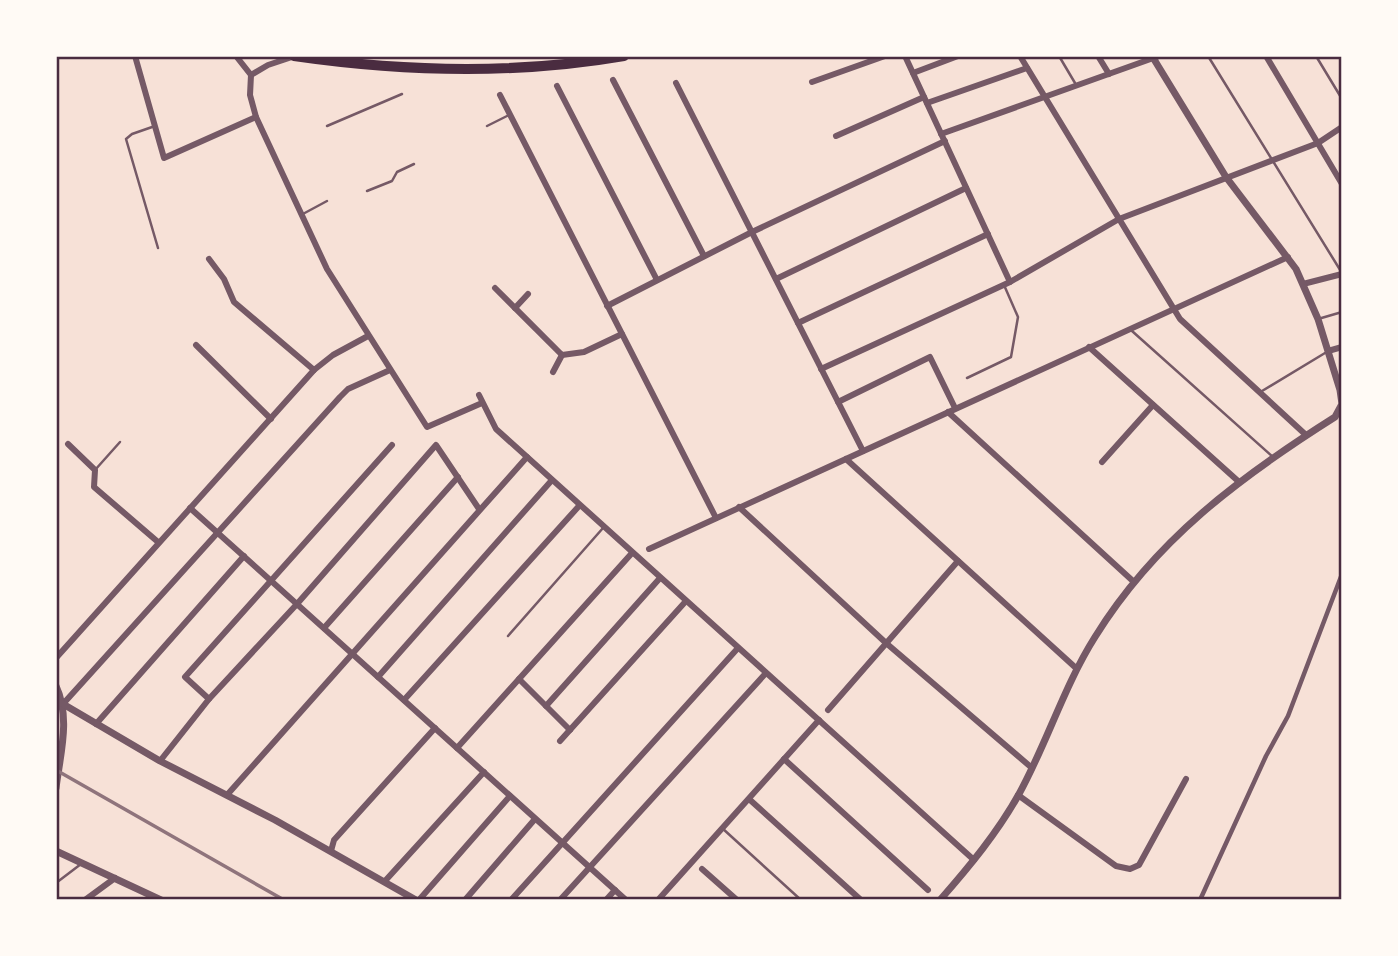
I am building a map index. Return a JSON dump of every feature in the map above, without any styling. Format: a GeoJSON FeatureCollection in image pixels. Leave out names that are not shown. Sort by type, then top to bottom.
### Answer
{"type":"FeatureCollection","features":[{"type":"Feature","properties":{"kind":"highway"},"geometry":{"type":"LineString","coordinates":[[294,56],[406,69],[479,70],[546,67],[624,56]]}},
{"type":"Feature","properties":{"kind":"street"},"geometry":{"type":"LineString","coordinates":[[135,56],[164,158],[256,117]]}},
{"type":"Feature","properties":{"kind":"street"},"geometry":{"type":"LineString","coordinates":[[236,56],[251,75],[250,94],[256,117],[327,269],[427,426],[482,404]]}},
{"type":"Feature","properties":{"kind":"street"},"geometry":{"type":"LineString","coordinates":[[251,75],[268,65],[294,56]]}},
{"type":"Feature","properties":{"kind":"street"},"geometry":{"type":"LineString","coordinates":[[812,82],[886,56]]}},
{"type":"Feature","properties":{"kind":"street"},"geometry":{"type":"LineString","coordinates":[[905,56],[988,234],[1007,284]]}},
{"type":"Feature","properties":{"kind":"street"},"geometry":{"type":"LineString","coordinates":[[913,73],[958,56]]}},
{"type":"Feature","properties":{"kind":"street"},"geometry":{"type":"LineString","coordinates":[[1020,56],[1180,319],[1306,435]]}},
{"type":"Feature","properties":{"kind":"street"},"geometry":{"type":"LineString","coordinates":[[1098,56],[1109,74]]}},
{"type":"Feature","properties":{"kind":"street"},"geometry":{"type":"LineString","coordinates":[[1266,56],[1342,184]]}},
{"type":"Feature","properties":{"kind":"street"},"geometry":{"type":"LineString","coordinates":[[940,900],[974,860],[1018,796],[1077,669],[1095,637],[1134,582],[1172,540],[1238,481],[1335,417],[1342,404],[1341,390],[1318,319],[1303,284],[1288,257],[1226,177],[1155,57],[941,134]]}},
{"type":"Feature","properties":{"kind":"street"},"geometry":{"type":"LineString","coordinates":[[836,136],[926,100],[1027,68]]}},
{"type":"Feature","properties":{"kind":"street"},"geometry":{"type":"LineString","coordinates":[[613,80],[704,256]]}},
{"type":"Feature","properties":{"kind":"street"},"geometry":{"type":"LineString","coordinates":[[676,83],[863,451]]}},
{"type":"Feature","properties":{"kind":"street"},"geometry":{"type":"LineString","coordinates":[[557,86],[657,280]]}},
{"type":"Feature","properties":{"kind":"street"},"geometry":{"type":"LineString","coordinates":[[500,95],[716,518]]}},
{"type":"Feature","properties":{"kind":"street"},"geometry":{"type":"LineString","coordinates":[[821,369],[1007,284],[1119,219],[1318,143],[1342,127]]}},
{"type":"Feature","properties":{"kind":"street"},"geometry":{"type":"LineString","coordinates":[[607,306],[751,232],[945,141]]}},
{"type":"Feature","properties":{"kind":"street"},"geometry":{"type":"LineString","coordinates":[[776,279],[966,188]]}},
{"type":"Feature","properties":{"kind":"street"},"geometry":{"type":"LineString","coordinates":[[798,323],[988,234]]}},
{"type":"Feature","properties":{"kind":"street"},"geometry":{"type":"LineString","coordinates":[[649,549],[1288,257]]}},
{"type":"Feature","properties":{"kind":"street"},"geometry":{"type":"LineString","coordinates":[[209,259],[224,279],[234,302],[314,370]]}},
{"type":"Feature","properties":{"kind":"street"},"geometry":{"type":"LineString","coordinates":[[1303,284],[1342,274]]}},
{"type":"Feature","properties":{"kind":"street"},"geometry":{"type":"LineString","coordinates":[[495,288],[562,355]]}},
{"type":"Feature","properties":{"kind":"street"},"geometry":{"type":"LineString","coordinates":[[515,308],[528,294]]}},
{"type":"Feature","properties":{"kind":"street"},"geometry":{"type":"LineString","coordinates":[[562,355],[584,352],[622,334]]}},
{"type":"Feature","properties":{"kind":"street"},"geometry":{"type":"LineString","coordinates":[[56,658],[314,370],[333,355],[369,336]]}},
{"type":"Feature","properties":{"kind":"street"},"geometry":{"type":"LineString","coordinates":[[195,345],[271,419]]}},
{"type":"Feature","properties":{"kind":"street"},"geometry":{"type":"LineString","coordinates":[[1090,347],[1238,481]]}},
{"type":"Feature","properties":{"kind":"street"},"geometry":{"type":"LineString","coordinates":[[1328,351],[1342,347]]}},
{"type":"Feature","properties":{"kind":"street"},"geometry":{"type":"LineString","coordinates":[[553,372],[562,355]]}},
{"type":"Feature","properties":{"kind":"street"},"geometry":{"type":"LineString","coordinates":[[838,402],[930,357],[951,410],[1134,582]]}},
{"type":"Feature","properties":{"kind":"street"},"geometry":{"type":"LineString","coordinates":[[63,704],[348,389],[390,370]]}},
{"type":"Feature","properties":{"kind":"street"},"geometry":{"type":"LineString","coordinates":[[479,395],[496,429],[974,860]]}},
{"type":"Feature","properties":{"kind":"street"},"geometry":{"type":"LineString","coordinates":[[1101,462],[1153,405]]}},
{"type":"Feature","properties":{"kind":"street"},"geometry":{"type":"LineString","coordinates":[[68,444],[95,470],[94,488],[159,542]]}},
{"type":"Feature","properties":{"kind":"street"},"geometry":{"type":"LineString","coordinates":[[160,761],[209,699],[297,604],[436,444],[479,509]]}},
{"type":"Feature","properties":{"kind":"street"},"geometry":{"type":"LineString","coordinates":[[209,699],[185,677],[392,445]]}},
{"type":"Feature","properties":{"kind":"street"},"geometry":{"type":"LineString","coordinates":[[226,795],[527,457]]}},
{"type":"Feature","properties":{"kind":"street"},"geometry":{"type":"LineString","coordinates":[[846,459],[1077,669]]}},
{"type":"Feature","properties":{"kind":"street"},"geometry":{"type":"LineString","coordinates":[[324,628],[458,477]]}},
{"type":"Feature","properties":{"kind":"street"},"geometry":{"type":"LineString","coordinates":[[378,677],[552,480]]}},
{"type":"Feature","properties":{"kind":"street"},"geometry":{"type":"LineString","coordinates":[[404,700],[579,506]]}},
{"type":"Feature","properties":{"kind":"street"},"geometry":{"type":"LineString","coordinates":[[739,507],[886,643],[1032,768]]}},
{"type":"Feature","properties":{"kind":"street"},"geometry":{"type":"LineString","coordinates":[[190,508],[626,900]]}},
{"type":"Feature","properties":{"kind":"street"},"geometry":{"type":"LineString","coordinates":[[457,748],[632,553]]}},
{"type":"Feature","properties":{"kind":"street"},"geometry":{"type":"LineString","coordinates":[[96,724],[244,556]]}},
{"type":"Feature","properties":{"kind":"street"},"geometry":{"type":"LineString","coordinates":[[828,710],[958,561]]}},
{"type":"Feature","properties":{"kind":"street"},"geometry":{"type":"LineString","coordinates":[[1200,900],[1266,756],[1288,716],[1342,574]]}},
{"type":"Feature","properties":{"kind":"street"},"geometry":{"type":"LineString","coordinates":[[546,706],[660,578]]}},
{"type":"Feature","properties":{"kind":"street"},"geometry":{"type":"LineString","coordinates":[[560,741],[686,601]]}},
{"type":"Feature","properties":{"kind":"street"},"geometry":{"type":"LineString","coordinates":[[511,900],[738,648]]}},
{"type":"Feature","properties":{"kind":"street"},"geometry":{"type":"LineString","coordinates":[[560,900],[765,673]]}},
{"type":"Feature","properties":{"kind":"street"},"geometry":{"type":"LineString","coordinates":[[519,679],[570,730]]}},
{"type":"Feature","properties":{"kind":"street"},"geometry":{"type":"LineString","coordinates":[[56,686],[63,704],[64,722],[56,788]]}},
{"type":"Feature","properties":{"kind":"street"},"geometry":{"type":"LineString","coordinates":[[63,704],[160,761],[331,851],[417,900],[510,796]]}},
{"type":"Feature","properties":{"kind":"street"},"geometry":{"type":"LineString","coordinates":[[658,900],[819,720]]}},
{"type":"Feature","properties":{"kind":"street"},"geometry":{"type":"LineString","coordinates":[[331,851],[334,840],[435,728]]}},
{"type":"Feature","properties":{"kind":"street"},"geometry":{"type":"LineString","coordinates":[[784,759],[928,890]]}},
{"type":"Feature","properties":{"kind":"street"},"geometry":{"type":"LineString","coordinates":[[385,881],[484,772]]}},
{"type":"Feature","properties":{"kind":"street"},"geometry":{"type":"LineString","coordinates":[[1018,796],[1116,866],[1130,869],[1139,865],[1186,779]]}},
{"type":"Feature","properties":{"kind":"street"},"geometry":{"type":"LineString","coordinates":[[748,799],[861,900]]}},
{"type":"Feature","properties":{"kind":"street"},"geometry":{"type":"LineString","coordinates":[[465,900],[536,818]]}},
{"type":"Feature","properties":{"kind":"street"},"geometry":{"type":"LineString","coordinates":[[56,851],[154,899]]}},
{"type":"Feature","properties":{"kind":"street"},"geometry":{"type":"LineString","coordinates":[[702,869],[737,900]]}},
{"type":"Feature","properties":{"kind":"street"},"geometry":{"type":"LineString","coordinates":[[85,900],[115,878]]}},
{"type":"Feature","properties":{"kind":"street"},"geometry":{"type":"LineString","coordinates":[[606,900],[615,890]]}},
{"type":"Feature","properties":{"kind":"lane"},"geometry":{"type":"LineString","coordinates":[[1059,56],[1077,86]]}},
{"type":"Feature","properties":{"kind":"lane"},"geometry":{"type":"LineString","coordinates":[[1208,56],[1342,274]]}},
{"type":"Feature","properties":{"kind":"lane"},"geometry":{"type":"LineString","coordinates":[[1316,56],[1342,99]]}},
{"type":"Feature","properties":{"kind":"lane"},"geometry":{"type":"LineString","coordinates":[[327,126],[402,94]]}},
{"type":"Feature","properties":{"kind":"lane"},"geometry":{"type":"LineString","coordinates":[[487,126],[510,115]]}},
{"type":"Feature","properties":{"kind":"lane"},"geometry":{"type":"LineString","coordinates":[[155,126],[125,139],[159,248]]}},
{"type":"Feature","properties":{"kind":"lane"},"geometry":{"type":"LineString","coordinates":[[367,191],[392,181],[397,172],[414,164]]}},
{"type":"Feature","properties":{"kind":"lane"},"geometry":{"type":"LineString","coordinates":[[301,215],[327,201]]}},
{"type":"Feature","properties":{"kind":"lane"},"geometry":{"type":"LineString","coordinates":[[967,378],[1011,357],[1018,317],[1007,284]]}},
{"type":"Feature","properties":{"kind":"lane"},"geometry":{"type":"LineString","coordinates":[[1318,319],[1342,312]]}},
{"type":"Feature","properties":{"kind":"lane"},"geometry":{"type":"LineString","coordinates":[[1130,329],[1273,457]]}},
{"type":"Feature","properties":{"kind":"lane"},"geometry":{"type":"LineString","coordinates":[[1259,392],[1328,351]]}},
{"type":"Feature","properties":{"kind":"lane"},"geometry":{"type":"LineString","coordinates":[[95,470],[120,442]]}},
{"type":"Feature","properties":{"kind":"lane"},"geometry":{"type":"LineString","coordinates":[[508,636],[604,528]]}},
{"type":"Feature","properties":{"kind":"lane"},"geometry":{"type":"LineString","coordinates":[[722,828],[801,900]]}},
{"type":"Feature","properties":{"kind":"lane"},"geometry":{"type":"LineString","coordinates":[[56,883],[82,863]]}},
{"type":"Feature","properties":{"kind":"railway"},"geometry":{"type":"LineString","coordinates":[[56,770],[284,900]]}}]}
